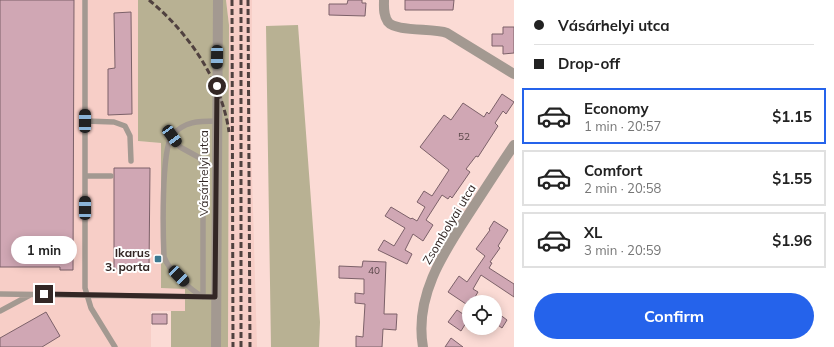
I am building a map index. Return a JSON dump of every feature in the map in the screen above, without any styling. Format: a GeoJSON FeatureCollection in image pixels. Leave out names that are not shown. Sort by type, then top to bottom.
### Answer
{"type":"FeatureCollection","features":[{"type":"Feature","properties":{"kind":"street","name":"Vásárhelyi utca"},"geometry":{"type":"LineString","coordinates":[[216,347],[216,121],[218,0]]}},
{"type":"Feature","properties":{"kind":"street"},"geometry":{"type":"LineString","coordinates":[[384,0],[385,17],[389,23],[396,26],[437,30],[447,33],[514,74]]}},
{"type":"Feature","properties":{"kind":"street","name":"Zsombolyai utca"},"geometry":{"type":"LineString","coordinates":[[423,347],[422,320],[425,298],[432,278],[444,253],[514,144]]}},
{"type":"Feature","properties":{"kind":"lane"},"geometry":{"type":"LineString","coordinates":[[85,0],[85,288],[91,308],[115,347]]}},
{"type":"Feature","properties":{"kind":"lane"},"geometry":{"type":"LineString","coordinates":[[85,121],[114,122],[125,126],[130,136],[131,161]]}},
{"type":"Feature","properties":{"kind":"lane"},"geometry":{"type":"LineString","coordinates":[[203,297],[191,290],[170,267],[164,257],[165,157],[172,136],[188,123],[197,121],[216,121]]}},
{"type":"Feature","properties":{"kind":"lane"},"geometry":{"type":"LineString","coordinates":[[172,136],[180,147],[200,158],[203,166],[203,297]]}},
{"type":"Feature","properties":{"kind":"lane"},"geometry":{"type":"LineString","coordinates":[[85,176],[111,176]]}},
{"type":"Feature","properties":{"kind":"lane"},"geometry":{"type":"LineString","coordinates":[[0,294],[215,297]]}},
{"type":"Feature","properties":{"kind":"lane"},"geometry":{"type":"LineString","coordinates":[[0,311],[30,294]]}},
{"type":"Feature","properties":{"kind":"shaded area"},"geometry":{"type":"Polygon","coordinates":[[[0,0],[138,0],[138,141],[161,143],[161,288],[185,288],[185,311],[151,311],[151,347],[0,347],[0,0]]]}},
{"type":"Feature","properties":{"kind":"shaded area"},"geometry":{"type":"Polygon","coordinates":[[[138,0],[226,0],[229,25],[228,347],[171,347],[171,311],[185,311],[185,289],[161,288],[161,143],[138,141],[138,0]]]}},
{"type":"Feature","properties":{"kind":"shaded area"},"geometry":{"type":"Polygon","coordinates":[[[226,0],[252,0],[251,140],[257,347],[228,347],[229,25],[226,0]]]}},
{"type":"Feature","properties":{"kind":"shaded area"},"geometry":{"type":"Polygon","coordinates":[[[298,25],[320,322],[319,347],[271,347],[266,26],[298,25]]]}},
{"type":"Feature","properties":{"kind":"building"},"geometry":{"type":"Polygon","coordinates":[[[0,0],[74,0],[73,270],[60,270],[60,267],[0,267],[0,0]]]}},
{"type":"Feature","properties":{"kind":"building"},"geometry":{"type":"Polygon","coordinates":[[[348,0],[362,0],[362,3],[366,3],[365,16],[329,15],[329,4],[347,4],[348,0]]]}},
{"type":"Feature","properties":{"kind":"building"},"geometry":{"type":"Polygon","coordinates":[[[405,0],[454,0],[453,10],[405,10],[405,0]]]}},
{"type":"Feature","properties":{"kind":"building"},"geometry":{"type":"Polygon","coordinates":[[[131,12],[132,114],[108,115],[108,69],[115,68],[114,13],[131,12]]]}},
{"type":"Feature","properties":{"kind":"building"},"geometry":{"type":"Polygon","coordinates":[[[503,27],[514,27],[514,53],[503,54],[503,46],[492,46],[492,34],[503,34],[503,27]]]}},
{"type":"Feature","properties":{"kind":"building"},"geometry":{"type":"Polygon","coordinates":[[[502,94],[514,102],[506,114],[503,111],[495,123],[498,126],[478,157],[476,156],[466,169],[470,172],[452,198],[450,196],[448,199],[442,195],[426,220],[433,225],[423,241],[413,234],[405,250],[412,254],[407,264],[378,250],[384,240],[394,246],[405,228],[385,216],[391,207],[417,221],[425,207],[417,202],[424,191],[432,196],[449,170],[420,147],[444,115],[451,120],[463,103],[484,117],[487,112],[489,114],[502,94]]]}},
{"type":"Feature","properties":{"kind":"building"},"geometry":{"type":"Polygon","coordinates":[[[114,168],[150,168],[149,269],[114,269],[114,168]]]}},
{"type":"Feature","properties":{"kind":"building"},"geometry":{"type":"Polygon","coordinates":[[[494,221],[508,230],[498,246],[500,248],[490,262],[492,263],[489,268],[514,284],[514,297],[481,275],[473,289],[478,292],[476,295],[462,295],[462,301],[448,292],[459,276],[467,282],[485,256],[476,249],[490,230],[489,229],[494,221]]]}},
{"type":"Feature","properties":{"kind":"building"},"geometry":{"type":"Polygon","coordinates":[[[363,261],[386,262],[384,314],[397,314],[396,330],[383,329],[382,347],[356,347],[356,336],[363,337],[365,304],[355,303],[355,293],[364,294],[364,279],[339,278],[339,266],[362,267],[363,261]]]}},
{"type":"Feature","properties":{"kind":"building"},"geometry":{"type":"Polygon","coordinates":[[[457,310],[462,313],[461,331],[448,322],[457,310]]]}},
{"type":"Feature","properties":{"kind":"building"},"geometry":{"type":"Polygon","coordinates":[[[46,312],[60,336],[42,347],[0,347],[0,338],[46,312]]]}},
{"type":"Feature","properties":{"kind":"building"},"geometry":{"type":"Polygon","coordinates":[[[152,314],[167,314],[167,324],[152,324],[152,314]]]}},
{"type":"Feature","properties":{"kind":"building"},"geometry":{"type":"Polygon","coordinates":[[[502,316],[507,320],[502,328],[502,316]]]}},
{"type":"Feature","properties":{"kind":"building"},"geometry":{"type":"Polygon","coordinates":[[[451,338],[463,347],[445,347],[451,338]]]}},
{"type":"Feature","properties":{"kind":"railway"},"geometry":{"type":"LineString","coordinates":[[149,0],[177,27],[190,42],[201,59],[219,94],[229,132]]}},
{"type":"Feature","properties":{"kind":"railway"},"geometry":{"type":"LineString","coordinates":[[232,0],[233,347]]}},
{"type":"Feature","properties":{"kind":"railway"},"geometry":{"type":"LineString","coordinates":[[241,0],[241,347]]}},
{"type":"Feature","properties":{"kind":"railway"},"geometry":{"type":"LineString","coordinates":[[248,0],[250,347]]}},
{"type":"Feature","properties":{"kind":"place","name":"Ikarus 3. porta"},"geometry":{"type":"Point","coordinates":[158,259]}},
{"type":"Feature","properties":{"kind":"route"},"geometry":{"type":"LineString","coordinates":[[44,294],[215,297],[217,86]]}}]}
